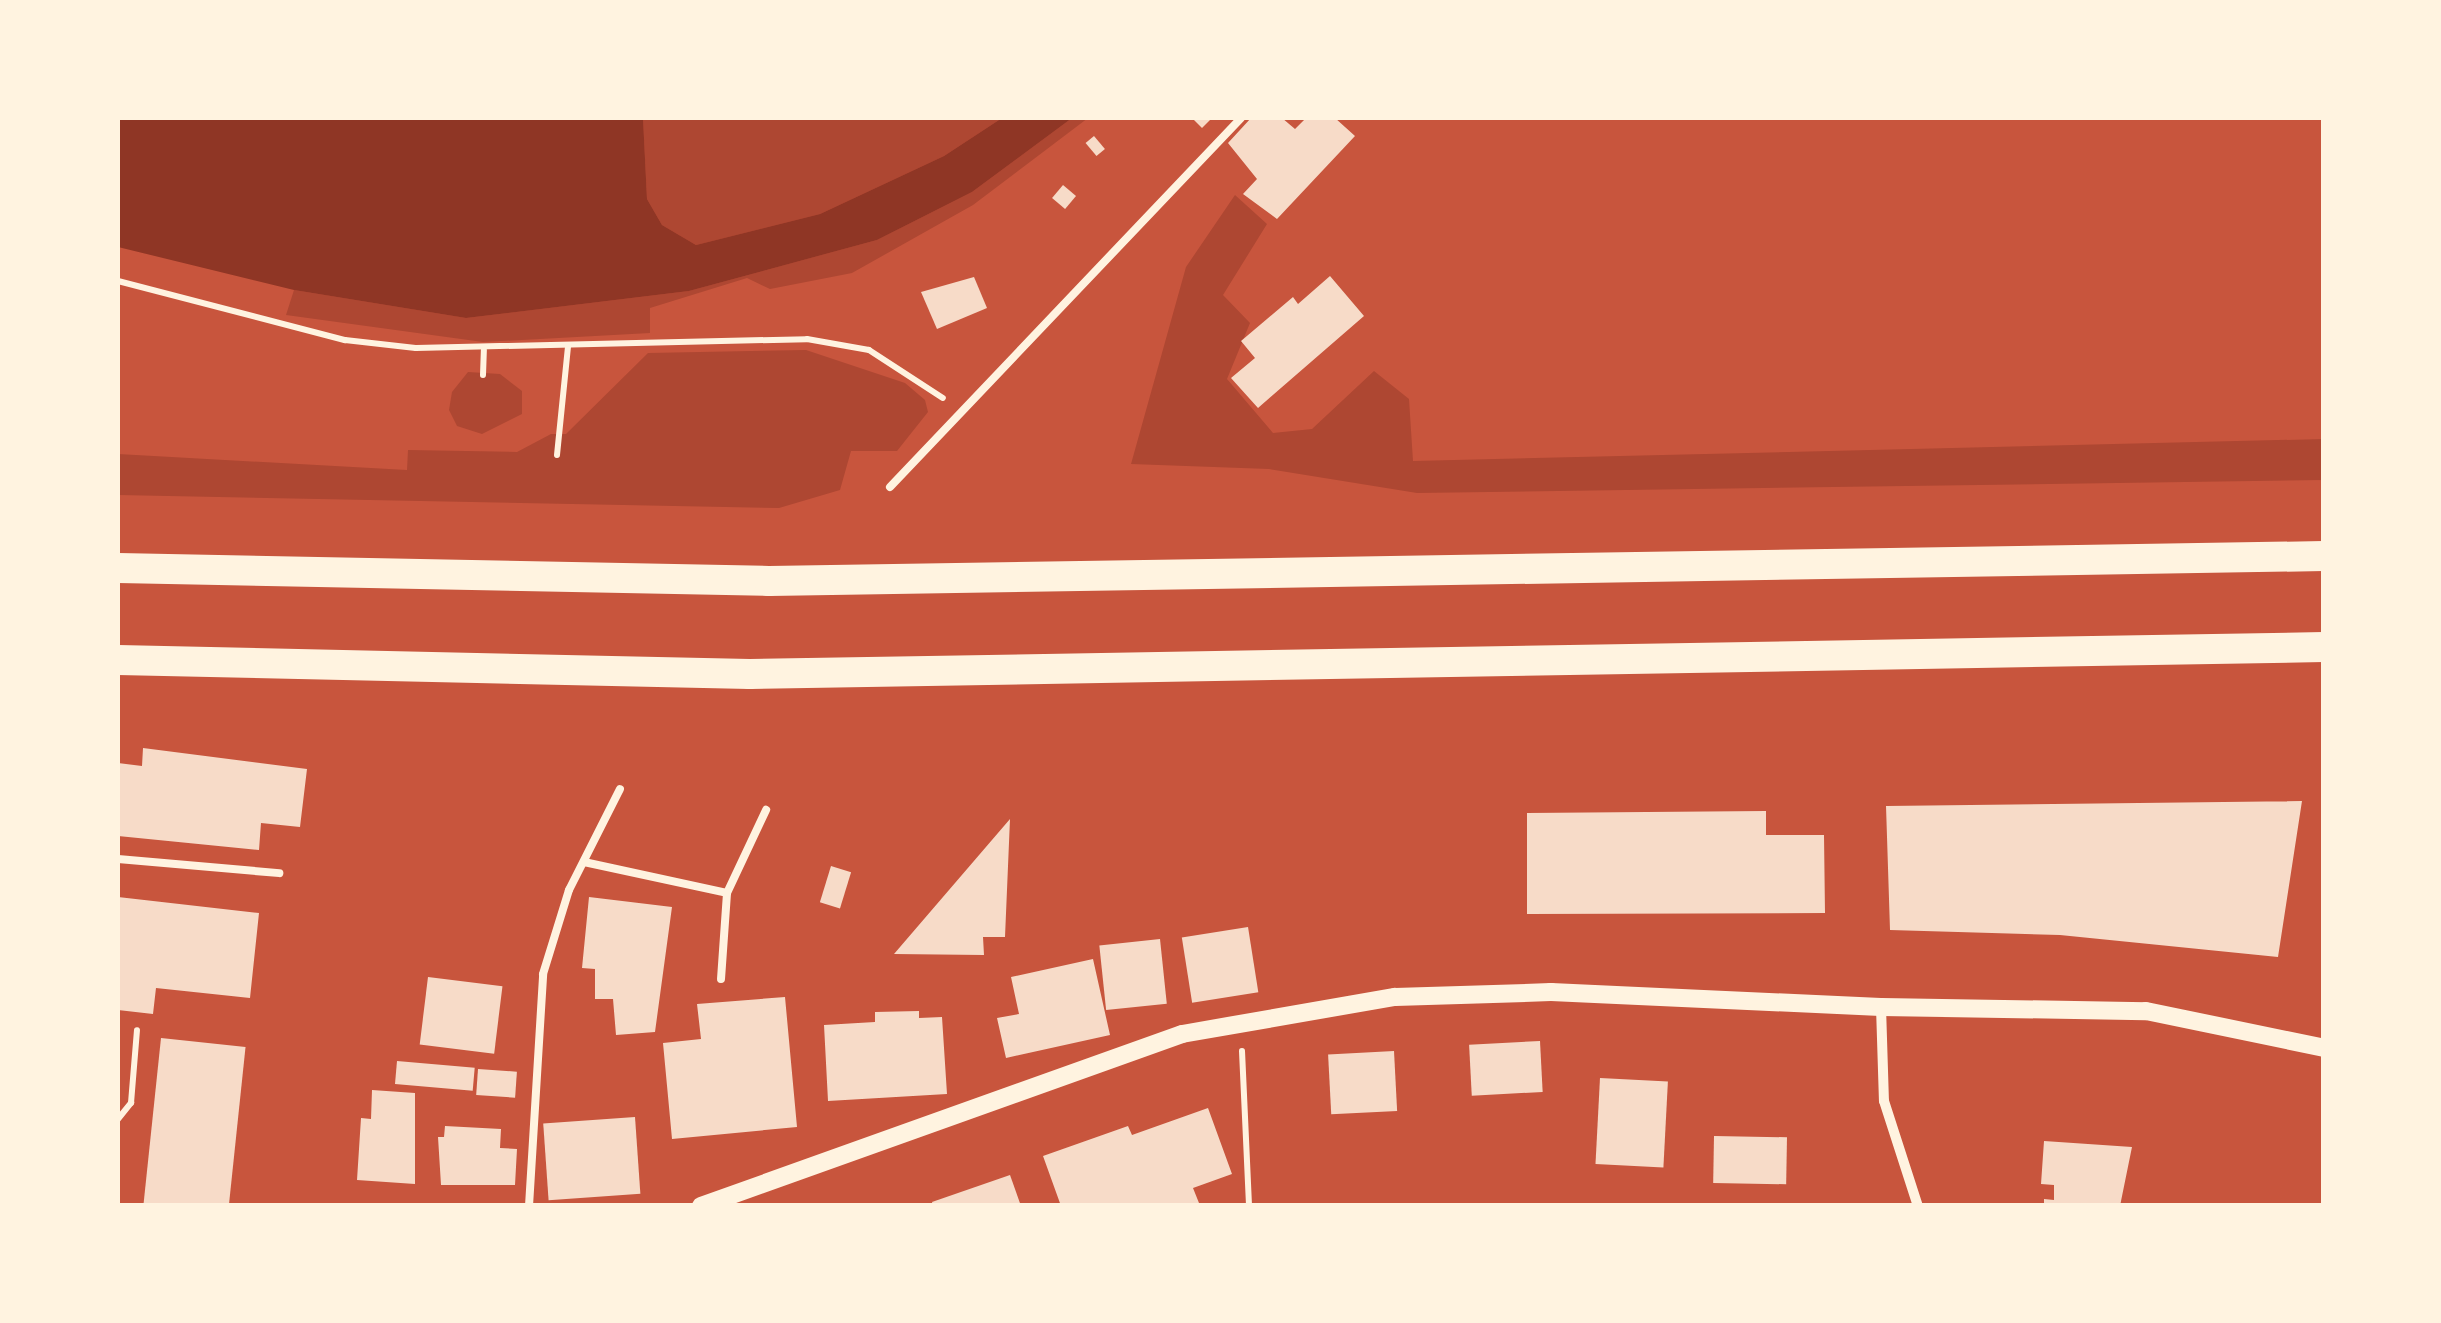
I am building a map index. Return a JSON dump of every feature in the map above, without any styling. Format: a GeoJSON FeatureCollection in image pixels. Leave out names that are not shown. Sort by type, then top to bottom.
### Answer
{"type":"FeatureCollection","features":[{"type":"Feature","properties":{"kind":"highway"},"geometry":{"type":"LineString","coordinates":[[118,568],[769,581],[2324,556]]}},
{"type":"Feature","properties":{"kind":"highway"},"geometry":{"type":"LineString","coordinates":[[118,660],[750,674],[1232,671],[2324,648]]}},
{"type":"Feature","properties":{"kind":"street"},"geometry":{"type":"LineString","coordinates":[[701,1206],[1182,1034],[1237,1020],[1394,997],[1551,992],[1882,1007],[2146,1011],[2324,1048]]}},
{"type":"Feature","properties":{"kind":"street"},"geometry":{"type":"LineString","coordinates":[[1882,1007],[1884,1101],[1918,1206]]}},
{"type":"Feature","properties":{"kind":"lane"},"geometry":{"type":"LineString","coordinates":[[890,487],[1241,118]]}},
{"type":"Feature","properties":{"kind":"lane"},"geometry":{"type":"LineString","coordinates":[[529,1206],[543,974],[584,862],[620,790]]}},
{"type":"Feature","properties":{"kind":"lane"},"geometry":{"type":"LineString","coordinates":[[721,979],[727,892],[766,810]]}},
{"type":"Feature","properties":{"kind":"lane"},"geometry":{"type":"LineString","coordinates":[[118,858],[279,873]]}},
{"type":"Feature","properties":{"kind":"lane"},"geometry":{"type":"LineString","coordinates":[[584,862],[727,892]]}},
{"type":"Feature","properties":{"kind":"path"},"geometry":{"type":"LineString","coordinates":[[118,281],[345,340],[484,350],[838,344],[869,350],[958,412]]}},
{"type":"Feature","properties":{"kind":"path"},"geometry":{"type":"LineString","coordinates":[[556,455],[568,346]]}},
{"type":"Feature","properties":{"kind":"path"},"geometry":{"type":"LineString","coordinates":[[482,375],[484,350]]}},
{"type":"Feature","properties":{"kind":"path"},"geometry":{"type":"LineString","coordinates":[[118,1118],[131,1103],[137,1030]]}},
{"type":"Feature","properties":{"kind":"path"},"geometry":{"type":"LineString","coordinates":[[1242,1054],[1249,1206]]}},
{"type":"Feature","properties":{"kind":"shaded area"},"geometry":{"type":"Polygon","coordinates":[[[118,118],[643,118],[647,199],[662,225],[696,245],[820,214],[944,156],[1002,118],[1072,118],[972,192],[877,240],[689,291],[466,318],[294,290],[118,247],[118,118]]]}},
{"type":"Feature","properties":{"kind":"shaded area"},"geometry":{"type":"Polygon","coordinates":[[[643,118],[1002,118],[944,156],[820,214],[696,245],[662,225],[647,199],[643,118]]]}},
{"type":"Feature","properties":{"kind":"shaded area"},"geometry":{"type":"Polygon","coordinates":[[[1072,118],[1088,118],[973,205],[852,273],[770,289],[747,278],[650,308],[650,333],[483,342],[286,315],[294,290],[466,318],[689,291],[877,240],[972,192],[1072,118]]]}},
{"type":"Feature","properties":{"kind":"shaded area"},"geometry":{"type":"Polygon","coordinates":[[[1235,195],[1267,224],[1223,295],[1250,323],[1227,379],[1273,433],[1312,429],[1374,371],[1409,399],[1413,461],[2324,439],[2323,480],[1417,493],[1269,469],[1131,464],[1186,267],[1235,195]]]}},
{"type":"Feature","properties":{"kind":"shaded area"},"geometry":{"type":"Polygon","coordinates":[[[806,350],[905,383],[925,400],[928,412],[897,451],[851,451],[840,490],[779,508],[118,495],[118,454],[407,470],[408,450],[517,452],[551,434],[566,434],[648,353],[806,350]]]}},
{"type":"Feature","properties":{"kind":"shaded area"},"geometry":{"type":"Polygon","coordinates":[[[468,372],[500,374],[522,391],[522,414],[482,434],[457,426],[449,410],[452,392],[468,372]]]}},
{"type":"Feature","properties":{"kind":"building"},"geometry":{"type":"Polygon","coordinates":[[[1192,118],[1212,118],[1202,128],[1192,118]]]}},
{"type":"Feature","properties":{"kind":"building"},"geometry":{"type":"Polygon","coordinates":[[[1251,118],[1282,118],[1295,129],[1306,118],[1335,118],[1355,136],[1277,219],[1243,194],[1257,179],[1228,143],[1251,118]]]}},
{"type":"Feature","properties":{"kind":"building"},"geometry":{"type":"Polygon","coordinates":[[[1094,136],[1105,149],[1097,156],[1086,143],[1094,136]]]}},
{"type":"Feature","properties":{"kind":"building"},"geometry":{"type":"Polygon","coordinates":[[[1063,185],[1076,196],[1065,209],[1052,198],[1063,185]]]}},
{"type":"Feature","properties":{"kind":"building"},"geometry":{"type":"Polygon","coordinates":[[[1330,276],[1364,316],[1258,408],[1231,378],[1255,358],[1241,341],[1293,297],[1298,304],[1330,276]]]}},
{"type":"Feature","properties":{"kind":"building"},"geometry":{"type":"Polygon","coordinates":[[[974,277],[987,308],[937,329],[921,292],[974,277]]]}},
{"type":"Feature","properties":{"kind":"building"},"geometry":{"type":"Polygon","coordinates":[[[143,748],[307,769],[300,827],[261,823],[259,850],[118,836],[118,763],[142,766],[143,748]]]}},
{"type":"Feature","properties":{"kind":"building"},"geometry":{"type":"Polygon","coordinates":[[[2302,801],[2278,957],[2060,935],[1890,930],[1886,806],[2302,801]]]}},
{"type":"Feature","properties":{"kind":"building"},"geometry":{"type":"Polygon","coordinates":[[[1766,811],[1766,835],[1824,835],[1825,913],[1527,914],[1527,813],[1766,811]]]}},
{"type":"Feature","properties":{"kind":"building"},"geometry":{"type":"Polygon","coordinates":[[[1010,819],[1005,937],[983,937],[984,955],[894,954],[1010,819]]]}},
{"type":"Feature","properties":{"kind":"building"},"geometry":{"type":"Polygon","coordinates":[[[831,866],[851,872],[840,908],[820,902],[831,866]]]}},
{"type":"Feature","properties":{"kind":"building"},"geometry":{"type":"Polygon","coordinates":[[[118,897],[259,913],[250,998],[156,988],[153,1014],[118,1010],[118,897]]]}},
{"type":"Feature","properties":{"kind":"building"},"geometry":{"type":"Polygon","coordinates":[[[589,897],[672,907],[655,1032],[616,1035],[613,999],[595,999],[595,969],[582,968],[589,897]]]}},
{"type":"Feature","properties":{"kind":"building"},"geometry":{"type":"Polygon","coordinates":[[[1248,927],[1258,992],[1192,1003],[1182,937],[1248,927]]]}},
{"type":"Feature","properties":{"kind":"building"},"geometry":{"type":"Polygon","coordinates":[[[1160,939],[1167,1004],[1106,1010],[1099,945],[1160,939]]]}},
{"type":"Feature","properties":{"kind":"building"},"geometry":{"type":"Polygon","coordinates":[[[1093,959],[1110,1035],[1006,1058],[997,1018],[1019,1014],[1011,977],[1093,959]]]}},
{"type":"Feature","properties":{"kind":"building"},"geometry":{"type":"Polygon","coordinates":[[[428,977],[502,986],[494,1054],[420,1044],[428,977]]]}},
{"type":"Feature","properties":{"kind":"building"},"geometry":{"type":"Polygon","coordinates":[[[785,997],[797,1127],[672,1139],[663,1043],[701,1039],[697,1004],[785,997]]]}},
{"type":"Feature","properties":{"kind":"building"},"geometry":{"type":"Polygon","coordinates":[[[919,1011],[919,1018],[942,1017],[947,1094],[828,1101],[824,1025],[875,1022],[875,1012],[919,1011]]]}},
{"type":"Feature","properties":{"kind":"building"},"geometry":{"type":"Polygon","coordinates":[[[161,1038],[246,1047],[229,1206],[144,1204],[161,1038]]]}},
{"type":"Feature","properties":{"kind":"building"},"geometry":{"type":"Polygon","coordinates":[[[1540,1041],[1543,1092],[1472,1096],[1469,1045],[1540,1041]]]}},
{"type":"Feature","properties":{"kind":"building"},"geometry":{"type":"Polygon","coordinates":[[[1394,1051],[1397,1111],[1331,1114],[1328,1054],[1394,1051]]]}},
{"type":"Feature","properties":{"kind":"building"},"geometry":{"type":"Polygon","coordinates":[[[397,1061],[475,1068],[473,1091],[395,1084],[397,1061]]]}},
{"type":"Feature","properties":{"kind":"building"},"geometry":{"type":"Polygon","coordinates":[[[478,1069],[517,1072],[515,1098],[476,1095],[478,1069]]]}},
{"type":"Feature","properties":{"kind":"building"},"geometry":{"type":"Polygon","coordinates":[[[1600,1078],[1668,1082],[1663,1167],[1595,1164],[1600,1078]]]}},
{"type":"Feature","properties":{"kind":"building"},"geometry":{"type":"Polygon","coordinates":[[[372,1090],[415,1093],[415,1184],[357,1180],[361,1118],[371,1119],[372,1090]]]}},
{"type":"Feature","properties":{"kind":"building"},"geometry":{"type":"Polygon","coordinates":[[[1208,1108],[1232,1174],[1193,1188],[1199,1203],[1061,1206],[1043,1156],[1128,1126],[1132,1135],[1208,1108]]]}},
{"type":"Feature","properties":{"kind":"building"},"geometry":{"type":"Polygon","coordinates":[[[635,1117],[640,1194],[549,1200],[543,1123],[635,1117]]]}},
{"type":"Feature","properties":{"kind":"building"},"geometry":{"type":"Polygon","coordinates":[[[445,1126],[501,1129],[500,1148],[517,1149],[515,1185],[441,1185],[438,1137],[444,1137],[445,1126]]]}},
{"type":"Feature","properties":{"kind":"building"},"geometry":{"type":"Polygon","coordinates":[[[1714,1136],[1787,1137],[1786,1184],[1713,1183],[1714,1136]]]}},
{"type":"Feature","properties":{"kind":"building"},"geometry":{"type":"Polygon","coordinates":[[[2044,1141],[2132,1147],[2120,1206],[2044,1206],[2044,1199],[2054,1200],[2054,1185],[2041,1184],[2044,1141]]]}},
{"type":"Feature","properties":{"kind":"building"},"geometry":{"type":"Polygon","coordinates":[[[1010,1175],[1021,1206],[933,1206],[932,1202],[1010,1175]]]}}]}
